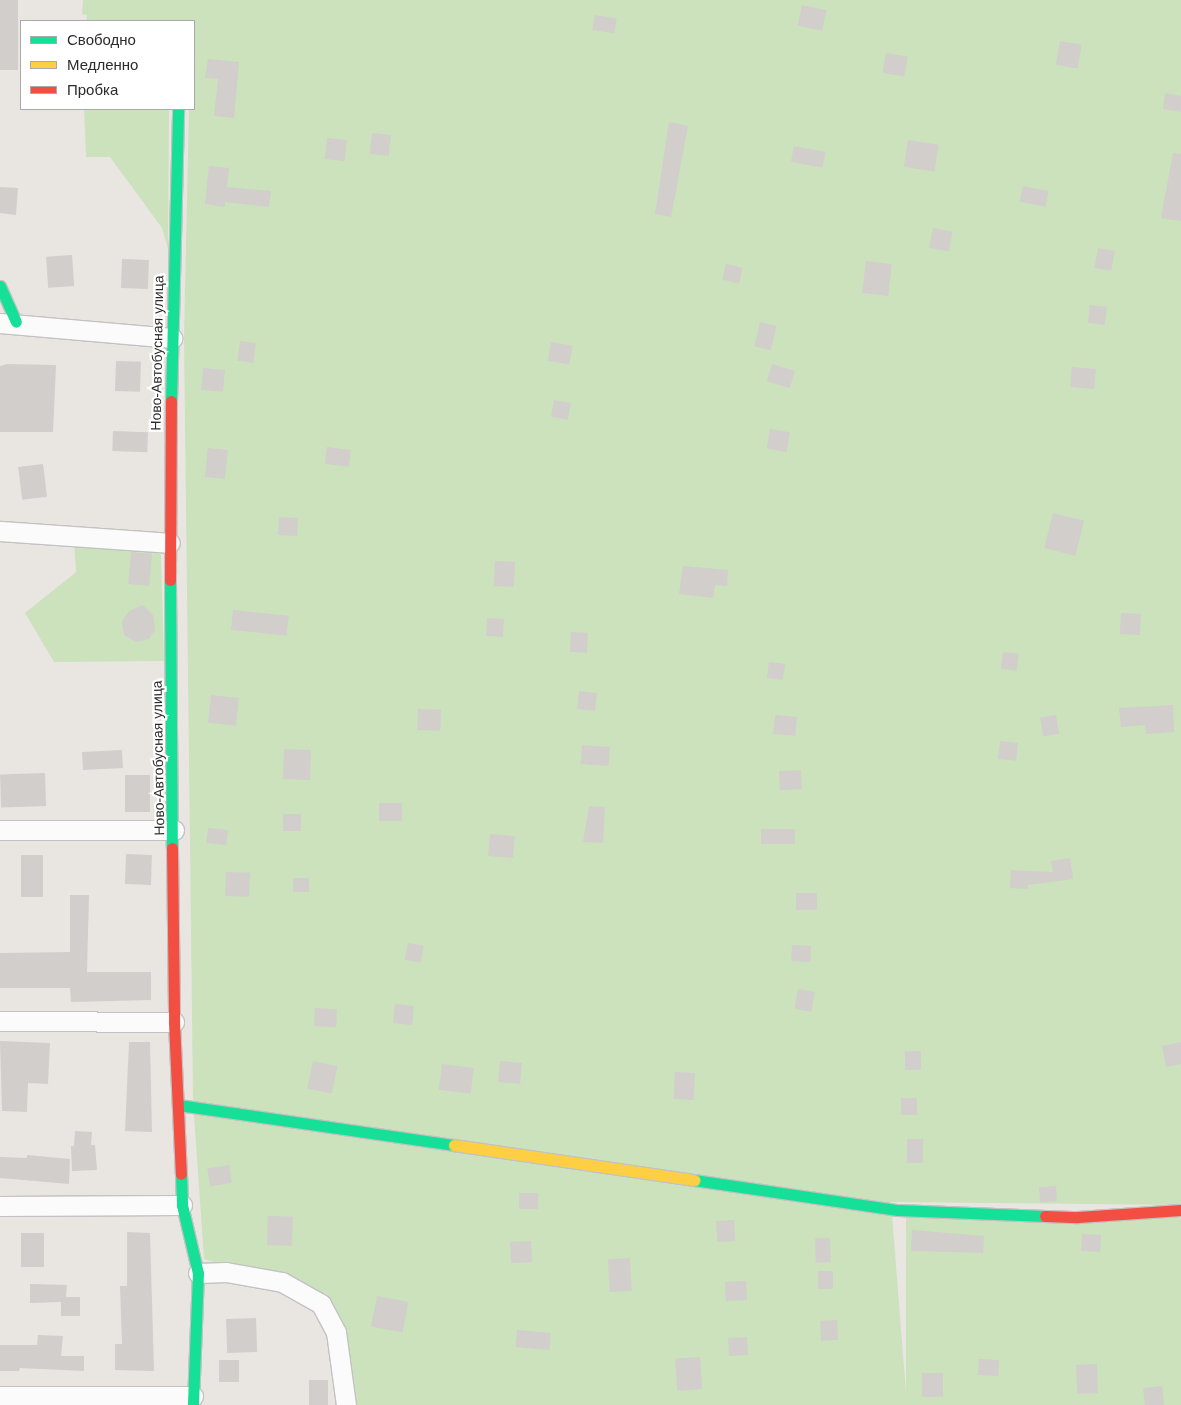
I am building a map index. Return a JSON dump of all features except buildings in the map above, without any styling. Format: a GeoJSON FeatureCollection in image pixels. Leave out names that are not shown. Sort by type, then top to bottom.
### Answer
{"type":"FeatureCollection","features":[{"type":"Feature","properties":{"kind":"street","name":"Ново-Автобусная улица"},"geometry":{"type":"LineString","coordinates":[[178,110],[172,338],[170,543],[174,830],[174,1022],[182,1205],[198,1274],[193,1401]]}},
{"type":"Feature","properties":{"kind":"street"},"geometry":{"type":"LineString","coordinates":[[0,286],[8,322],[172,338]]}},
{"type":"Feature","properties":{"kind":"street"},"geometry":{"type":"LineString","coordinates":[[0,530],[170,543]]}},
{"type":"Feature","properties":{"kind":"street"},"geometry":{"type":"LineString","coordinates":[[0,830],[174,830]]}},
{"type":"Feature","properties":{"kind":"street"},"geometry":{"type":"LineString","coordinates":[[0,1021],[174,1022]]}},
{"type":"Feature","properties":{"kind":"street"},"geometry":{"type":"LineString","coordinates":[[179,1105],[898,1210],[1078,1217],[1181,1210]]}},
{"type":"Feature","properties":{"kind":"street"},"geometry":{"type":"LineString","coordinates":[[0,1206],[182,1205]]}},
{"type":"Feature","properties":{"kind":"street"},"geometry":{"type":"LineString","coordinates":[[198,1274],[226,1272],[282,1282],[321,1304],[336,1332],[346,1405]]}},
{"type":"Feature","properties":{"kind":"street"},"geometry":{"type":"LineString","coordinates":[[0,1396],[193,1401]]}},
{"type":"Feature","properties":{"kind":"green space"},"geometry":{"type":"Polygon","coordinates":[[[83,0],[1181,0],[1181,1205],[891,1202],[907,1405],[355,1405],[347,1333],[327,1294],[204,1259],[193,1101],[184,337],[189,110],[195,110],[195,20],[86,20],[87,15],[82,14],[83,0]]]}},
{"type":"Feature","properties":{"kind":"green space"},"geometry":{"type":"Polygon","coordinates":[[[84,110],[169,110],[168,249],[162,228],[110,157],[86,157],[84,110]]]}},
{"type":"Feature","properties":{"kind":"green space"},"geometry":{"type":"Polygon","coordinates":[[[74,542],[156,551],[161,555],[164,661],[54,662],[25,613],[76,572],[74,542]]]}},
{"type":"Feature","properties":{"kind":"green space"},"geometry":{"type":"Polygon","coordinates":[[[906,1218],[1181,1218],[1181,1405],[906,1405],[906,1218]]]}},
{"type":"Feature","properties":{"kind":"traffic: fast"},"geometry":{"type":"LineString","coordinates":[[171,401],[178,110]]}},
{"type":"Feature","properties":{"kind":"traffic: fast"},"geometry":{"type":"LineString","coordinates":[[0,286],[16,322]]}},
{"type":"Feature","properties":{"kind":"traffic: fast"},"geometry":{"type":"LineString","coordinates":[[170,580],[172,848]]}},
{"type":"Feature","properties":{"kind":"traffic: fast"},"geometry":{"type":"LineString","coordinates":[[179,1105],[454,1145]]}},
{"type":"Feature","properties":{"kind":"traffic: fast"},"geometry":{"type":"LineString","coordinates":[[181,1174],[182,1205],[198,1273],[193,1405]]}},
{"type":"Feature","properties":{"kind":"traffic: fast"},"geometry":{"type":"LineString","coordinates":[[694,1180],[898,1210],[1045,1216]]}},
{"type":"Feature","properties":{"kind":"traffic: slow"},"geometry":{"type":"LineString","coordinates":[[454,1145],[694,1180]]}},
{"type":"Feature","properties":{"kind":"traffic: jam"},"geometry":{"type":"LineString","coordinates":[[170,580],[171,401]]}},
{"type":"Feature","properties":{"kind":"traffic: jam"},"geometry":{"type":"LineString","coordinates":[[172,848],[174,1022],[181,1174]]}},
{"type":"Feature","properties":{"kind":"traffic: jam"},"geometry":{"type":"LineString","coordinates":[[1045,1216],[1078,1217],[1181,1210]]}}]}
